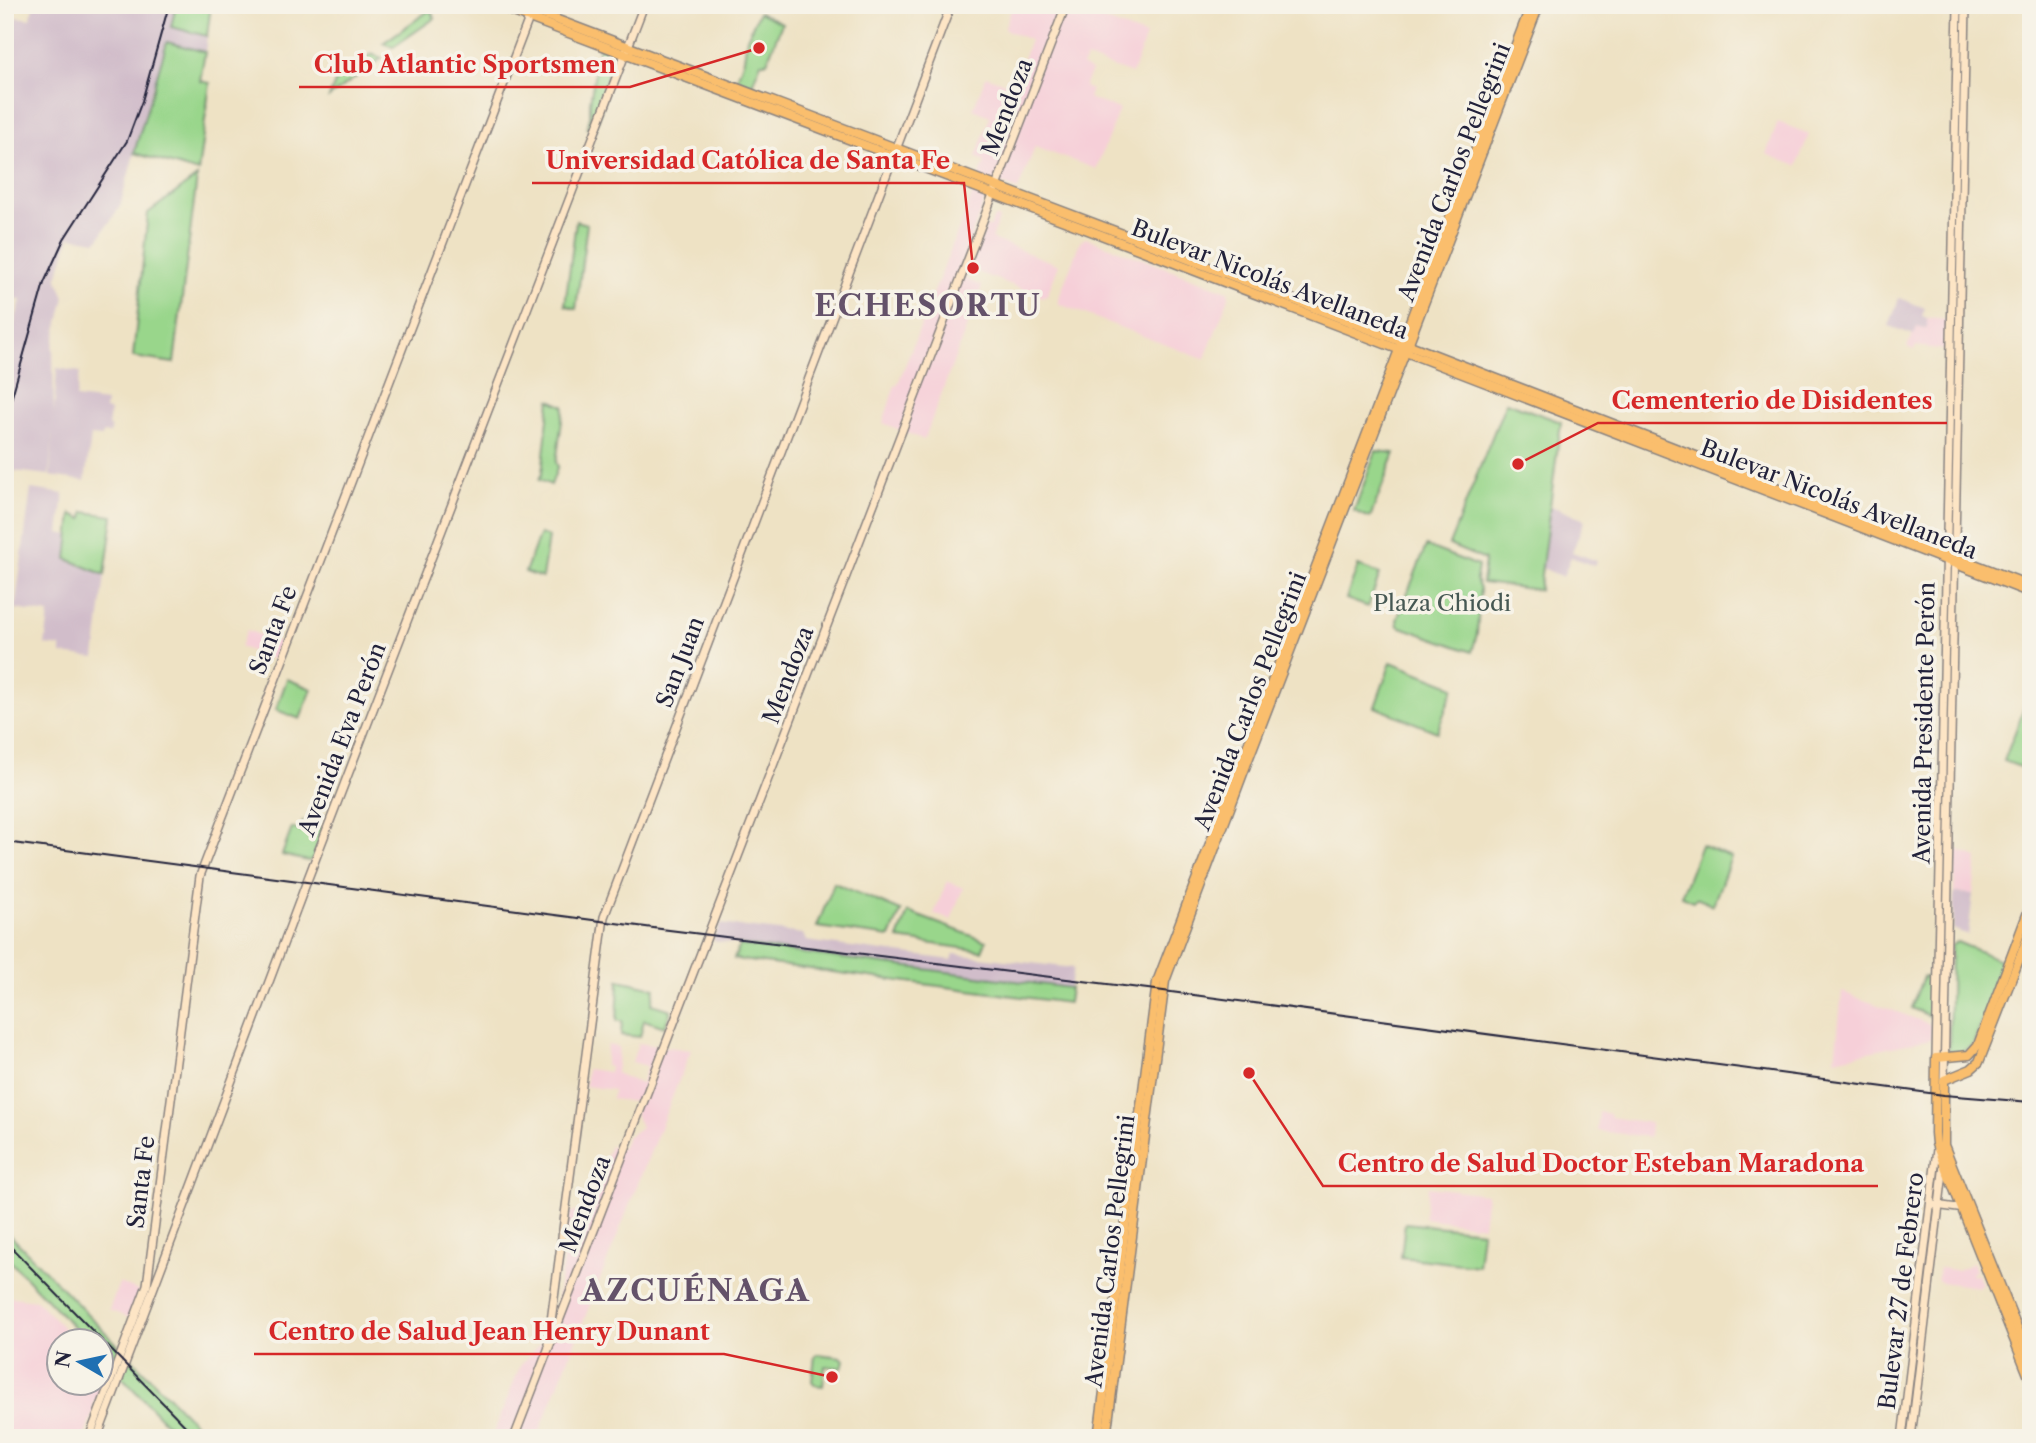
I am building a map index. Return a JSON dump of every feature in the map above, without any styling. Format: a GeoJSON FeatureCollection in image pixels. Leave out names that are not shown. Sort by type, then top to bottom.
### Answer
{"type":"FeatureCollection","features":[{"type":"Feature","properties":{"kind":"main road","name":"Bulevar Nicolás Avellaneda"},"geometry":{"type":"LineString","coordinates":[[495,5],[531,12]]}},
{"type":"Feature","properties":{"kind":"main road","name":"Bulevar Nicolás Avellaneda"},"geometry":{"type":"LineString","coordinates":[[518,5],[626,52],[1403,346],[1951,559],[2031,593]]}},
{"type":"Feature","properties":{"kind":"main road","name":"Avenida Eva Perón"},"geometry":{"type":"LineString","coordinates":[[97,1438],[307,881],[644,5]]}},
{"type":"Feature","properties":{"kind":"main road","name":"San Juan"},"geometry":{"type":"LineString","coordinates":[[546,1359],[604,917],[951,5]]}},
{"type":"Feature","properties":{"kind":"main road","name":"Mendoza"},"geometry":{"type":"LineString","coordinates":[[546,1359],[1066,5]]}},
{"type":"Feature","properties":{"kind":"main road","name":"Avenida Carlos Pellegrini"},"geometry":{"type":"LineString","coordinates":[[1106,1438],[1165,981],[1531,5]]}},
{"type":"Feature","properties":{"kind":"main road","name":"Avenida Carlos Pellegrini"},"geometry":{"type":"LineString","coordinates":[[1098,1438],[1157,982],[1403,346],[1539,5]]}},
{"type":"Feature","properties":{"kind":"main road","name":"Avenida Presidente Perón"},"geometry":{"type":"LineString","coordinates":[[1951,559],[1958,5]]}},
{"type":"Feature","properties":{"kind":"main road","name":"Avenida Presidente Perón"},"geometry":{"type":"LineString","coordinates":[[1966,5],[1940,1058],[1941,1149],[1944,1165],[1965,1208],[2031,1382]]}},
{"type":"Feature","properties":{"kind":"main road","name":"Santa Fe"},"geometry":{"type":"LineString","coordinates":[[89,1438],[145,1293],[200,876],[531,12]]}},
{"type":"Feature","properties":{"kind":"main road","name":"Bulevar Nicolás Avellaneda"},"geometry":{"type":"LineString","coordinates":[[1951,559],[2031,586]]}},
{"type":"Feature","properties":{"kind":"main road"},"geometry":{"type":"LineString","coordinates":[[1940,1058],[1969,1055],[1978,1045],[2031,904]]}},
{"type":"Feature","properties":{"kind":"main road"},"geometry":{"type":"LineString","coordinates":[[1944,1080],[1971,1069],[1979,1062],[2031,929]]}},
{"type":"Feature","properties":{"kind":"main road","name":"Avenida Presidente Perón"},"geometry":{"type":"LineString","coordinates":[[1940,1058],[1944,1080],[1941,1149],[2031,1362]]}},
{"type":"Feature","properties":{"kind":"main road","name":"Bulevar 27 de Febrero"},"geometry":{"type":"LineString","coordinates":[[1911,1438],[1941,1149]]}},
{"type":"Feature","properties":{"kind":"main road","name":"Bulevar 27 de Febrero"},"geometry":{"type":"LineString","coordinates":[[1902,1438],[1935,1205],[1944,1165]]}},
{"type":"Feature","properties":{"kind":"main road"},"geometry":{"type":"LineString","coordinates":[[1935,1205],[1965,1208]]}},
{"type":"Feature","properties":{"kind":"main road"},"geometry":{"type":"LineString","coordinates":[[514,1438],[546,1359]]}},
{"type":"Feature","properties":{"kind":"shaded area"},"geometry":{"type":"Polygon","coordinates":[[[33,5],[176,5],[171,27],[207,36],[205,52],[167,42],[120,206],[97,241],[70,237],[57,278],[65,297],[53,347],[54,421],[49,475],[5,470],[5,356],[21,300],[5,297],[5,20],[16,22],[17,17],[31,19],[33,5]]]}},
{"type":"Feature","properties":{"kind":"shaded area"},"geometry":{"type":"Polygon","coordinates":[[[1013,5],[1100,5],[1096,17],[1146,36],[1132,74],[1087,58],[1082,66],[1091,71],[1084,87],[1091,90],[1088,98],[1119,109],[1096,169],[1035,147],[1018,190],[992,180],[957,275],[982,286],[924,440],[883,423],[895,385],[897,386],[985,162],[976,157],[990,116],[973,109],[986,76],[1013,86],[1030,40],[1004,29],[1013,5]]]}},
{"type":"Feature","properties":{"kind":"shaded area"},"geometry":{"type":"Polygon","coordinates":[[[1778,122],[1809,134],[1797,166],[1766,154],[1778,122]]]}},
{"type":"Feature","properties":{"kind":"shaded area"},"geometry":{"type":"Polygon","coordinates":[[[994,217],[999,219],[992,239],[1059,265],[1047,295],[1043,297],[970,269],[986,226],[990,227],[994,217]]]}},
{"type":"Feature","properties":{"kind":"shaded area"},"geometry":{"type":"Polygon","coordinates":[[[1086,238],[1228,291],[1229,297],[1205,358],[1059,304],[1058,300],[1080,241],[1086,238]]]}},
{"type":"Feature","properties":{"kind":"shaded area"},"geometry":{"type":"Polygon","coordinates":[[[1899,298],[1925,308],[1922,316],[1927,318],[1927,328],[1917,327],[1914,335],[1889,326],[1899,298]]]}},
{"type":"Feature","properties":{"kind":"shaded area"},"geometry":{"type":"Polygon","coordinates":[[[1927,318],[1946,320],[1945,350],[1916,346],[1914,350],[1907,347],[1916,327],[1926,328],[1927,318]]]}},
{"type":"Feature","properties":{"kind":"shaded area"},"geometry":{"type":"Polygon","coordinates":[[[57,368],[80,372],[76,398],[106,402],[105,410],[110,411],[110,434],[103,433],[102,437],[91,436],[85,481],[50,476],[57,368]]]}},
{"type":"Feature","properties":{"kind":"shaded area"},"geometry":{"type":"Polygon","coordinates":[[[31,489],[64,494],[59,533],[70,535],[67,559],[105,575],[95,658],[61,654],[61,647],[45,645],[49,614],[15,609],[31,489]]]}},
{"type":"Feature","properties":{"kind":"shaded area"},"geometry":{"type":"Polygon","coordinates":[[[1549,505],[1585,520],[1572,552],[1597,561],[1594,566],[1571,557],[1563,577],[1542,568],[1549,505]]]}},
{"type":"Feature","properties":{"kind":"shaded area"},"geometry":{"type":"Polygon","coordinates":[[[247,630],[281,643],[275,660],[240,647],[247,630]]]}},
{"type":"Feature","properties":{"kind":"shaded area"},"geometry":{"type":"Polygon","coordinates":[[[1956,850],[1977,858],[1973,894],[1954,893],[1956,850]]]}},
{"type":"Feature","properties":{"kind":"shaded area"},"geometry":{"type":"Polygon","coordinates":[[[947,881],[963,888],[951,920],[934,914],[947,881]]]}},
{"type":"Feature","properties":{"kind":"shaded area"},"geometry":{"type":"Polygon","coordinates":[[[1954,893],[1973,894],[1968,935],[1953,929],[1954,893]]]}},
{"type":"Feature","properties":{"kind":"shaded area"},"geometry":{"type":"Polygon","coordinates":[[[720,924],[803,934],[806,941],[952,960],[954,954],[1073,968],[1070,988],[713,941],[720,924]]]}},
{"type":"Feature","properties":{"kind":"shaded area"},"geometry":{"type":"Polygon","coordinates":[[[1842,992],[1930,1024],[1931,1039],[1835,1059],[1842,992]]]}},
{"type":"Feature","properties":{"kind":"shaded area"},"geometry":{"type":"Polygon","coordinates":[[[638,1043],[691,1050],[537,1438],[492,1438],[520,1366],[553,1330],[570,1212],[584,1212],[610,1146],[622,1149],[627,1137],[641,1127],[636,1116],[635,1102],[612,1099],[613,1090],[585,1086],[587,1069],[609,1072],[610,1067],[605,1066],[607,1045],[619,1047],[616,1073],[641,1084],[647,1066],[632,1062],[638,1043]]]}},
{"type":"Feature","properties":{"kind":"shaded area"},"geometry":{"type":"Polygon","coordinates":[[[1599,1112],[1610,1114],[1610,1117],[1651,1123],[1649,1137],[1597,1131],[1599,1112]]]}},
{"type":"Feature","properties":{"kind":"shaded area"},"geometry":{"type":"Polygon","coordinates":[[[1428,1187],[1487,1194],[1483,1226],[1424,1218],[1428,1187]]]}},
{"type":"Feature","properties":{"kind":"shaded area"},"geometry":{"type":"Polygon","coordinates":[[[1973,1263],[1976,1270],[1971,1273],[1973,1276],[1977,1274],[1982,1284],[1979,1287],[1940,1282],[1937,1278],[1939,1268],[1957,1270],[1973,1263]]]}},
{"type":"Feature","properties":{"kind":"shaded area"},"geometry":{"type":"Polygon","coordinates":[[[119,1283],[140,1292],[130,1318],[109,1310],[119,1283]]]}},
{"type":"Feature","properties":{"kind":"shaded area"},"geometry":{"type":"Polygon","coordinates":[[[5,1296],[36,1300],[63,1328],[46,1328],[46,1398],[99,1398],[95,1399],[95,1408],[84,1438],[5,1438],[5,1382],[9,1354],[5,1353],[5,1296]]]}},
{"type":"Feature","properties":{"kind":"green space"},"geometry":{"type":"Polygon","coordinates":[[[176,5],[211,5],[207,36],[171,27],[176,5]]]}},
{"type":"Feature","properties":{"kind":"green space"},"geometry":{"type":"Polygon","coordinates":[[[430,10],[435,18],[393,47],[383,43],[430,10]]]}},
{"type":"Feature","properties":{"kind":"green space"},"geometry":{"type":"Polygon","coordinates":[[[759,12],[782,23],[767,62],[761,62],[752,85],[737,79],[747,38],[759,12]]]}},
{"type":"Feature","properties":{"kind":"green space"},"geometry":{"type":"Polygon","coordinates":[[[167,42],[205,52],[200,81],[210,83],[198,172],[134,153],[167,42]]]}},
{"type":"Feature","properties":{"kind":"green space"},"geometry":{"type":"Polygon","coordinates":[[[599,47],[610,51],[604,99],[595,130],[587,128],[599,47]]]}},
{"type":"Feature","properties":{"kind":"green space"},"geometry":{"type":"Polygon","coordinates":[[[371,54],[382,58],[329,97],[336,80],[371,54]]]}},
{"type":"Feature","properties":{"kind":"green space"},"geometry":{"type":"Polygon","coordinates":[[[197,177],[174,363],[133,357],[148,213],[197,177]]]}},
{"type":"Feature","properties":{"kind":"green space"},"geometry":{"type":"Polygon","coordinates":[[[576,221],[587,224],[576,309],[565,305],[576,221]]]}},
{"type":"Feature","properties":{"kind":"green space"},"geometry":{"type":"Polygon","coordinates":[[[550,400],[564,406],[556,463],[558,466],[551,485],[539,480],[550,400]]]}},
{"type":"Feature","properties":{"kind":"green space"},"geometry":{"type":"Polygon","coordinates":[[[1506,402],[1561,422],[1539,590],[1482,583],[1485,560],[1449,545],[1506,402]]]}},
{"type":"Feature","properties":{"kind":"green space"},"geometry":{"type":"Polygon","coordinates":[[[1376,451],[1395,453],[1370,518],[1354,511],[1376,451]]]}},
{"type":"Feature","properties":{"kind":"green space"},"geometry":{"type":"Polygon","coordinates":[[[84,512],[113,516],[105,575],[67,559],[72,514],[83,519],[84,512]]]}},
{"type":"Feature","properties":{"kind":"green space"},"geometry":{"type":"Polygon","coordinates":[[[540,534],[548,537],[542,578],[525,572],[540,534]]]}},
{"type":"Feature","properties":{"kind":"green space","name":"Plaza Chiodi"},"geometry":{"type":"Polygon","coordinates":[[[1426,546],[1478,566],[1476,580],[1480,589],[1477,634],[1472,652],[1398,626],[1397,620],[1426,546]]]}},
{"type":"Feature","properties":{"kind":"green space"},"geometry":{"type":"Polygon","coordinates":[[[1358,566],[1380,574],[1368,607],[1346,599],[1358,566]]]}},
{"type":"Feature","properties":{"kind":"green space"},"geometry":{"type":"Polygon","coordinates":[[[1391,662],[1454,687],[1437,732],[1375,707],[1391,662]]]}},
{"type":"Feature","properties":{"kind":"green space"},"geometry":{"type":"Polygon","coordinates":[[[287,679],[312,689],[300,719],[276,710],[287,679]]]}},
{"type":"Feature","properties":{"kind":"green space"},"geometry":{"type":"Polygon","coordinates":[[[2031,693],[2031,771],[2004,761],[2031,693]]]}},
{"type":"Feature","properties":{"kind":"green space"},"geometry":{"type":"Polygon","coordinates":[[[303,821],[324,830],[312,860],[308,861],[282,855],[292,828],[301,831],[303,821]]]}},
{"type":"Feature","properties":{"kind":"green space"},"geometry":{"type":"Polygon","coordinates":[[[1701,845],[1731,857],[1713,905],[1696,898],[1694,901],[1681,896],[1701,845]]]}},
{"type":"Feature","properties":{"kind":"green space"},"geometry":{"type":"Polygon","coordinates":[[[834,883],[901,911],[890,937],[817,927],[834,883]]]}},
{"type":"Feature","properties":{"kind":"green space"},"geometry":{"type":"Polygon","coordinates":[[[908,912],[986,941],[982,951],[898,939],[908,912]]]}},
{"type":"Feature","properties":{"kind":"green space"},"geometry":{"type":"Polygon","coordinates":[[[1957,942],[2000,960],[2001,969],[1973,1045],[1960,1053],[1949,1053],[1951,946],[1957,942]]]}},
{"type":"Feature","properties":{"kind":"green space"},"geometry":{"type":"Polygon","coordinates":[[[740,945],[1070,988],[1068,1003],[734,959],[740,945]]]}},
{"type":"Feature","properties":{"kind":"green space"},"geometry":{"type":"Polygon","coordinates":[[[1923,977],[1933,978],[1932,1017],[1911,1008],[1923,977]]]}},
{"type":"Feature","properties":{"kind":"green space"},"geometry":{"type":"Polygon","coordinates":[[[619,980],[655,988],[652,1004],[671,1010],[665,1027],[644,1020],[640,1037],[621,1035],[622,1021],[617,1021],[619,980]]]}},
{"type":"Feature","properties":{"kind":"green space"},"geometry":{"type":"Polygon","coordinates":[[[1405,1223],[1482,1231],[1478,1266],[1401,1257],[1405,1223]]]}},
{"type":"Feature","properties":{"kind":"green space"},"geometry":{"type":"Polygon","coordinates":[[[5,1230],[101,1328],[74,1328],[5,1256],[5,1230]]]}},
{"type":"Feature","properties":{"kind":"green space"},"geometry":{"type":"Polygon","coordinates":[[[116,1343],[209,1438],[180,1438],[116,1371],[116,1343]]]}},
{"type":"Feature","properties":{"kind":"green space"},"geometry":{"type":"Polygon","coordinates":[[[818,1354],[841,1357],[844,1360],[842,1368],[825,1366],[823,1386],[815,1385],[812,1381],[815,1356],[818,1354]]]}},
{"type":"Feature","properties":{"kind":"railway"},"geometry":{"type":"LineString","coordinates":[[5,421],[44,283],[64,239],[127,141],[142,101],[169,5]]}},
{"type":"Feature","properties":{"kind":"railway"},"geometry":{"type":"LineString","coordinates":[[5,842],[661,929],[1156,990],[1944,1095],[2031,1102]]}},
{"type":"Feature","properties":{"kind":"railway"},"geometry":{"type":"LineString","coordinates":[[5,1241],[197,1438]]}},
{"type":"Feature","properties":{"kind":"place","name":"Club Atlantic Sportsmen"},"geometry":{"type":"Point","coordinates":[759,48]}},
{"type":"Feature","properties":{"kind":"place","name":"Universidad Católica de Santa Fe"},"geometry":{"type":"Point","coordinates":[973,268]}},
{"type":"Feature","properties":{"kind":"place","name":"Cementerio de Disidentes"},"geometry":{"type":"Point","coordinates":[1518,464]}},
{"type":"Feature","properties":{"kind":"place","name":"Centro de Salud Doctor Esteban Maradona"},"geometry":{"type":"Point","coordinates":[1249,1073]}},
{"type":"Feature","properties":{"kind":"place","name":"Centro de Salud Jean Henry Dunant"},"geometry":{"type":"Point","coordinates":[832,1377]}},
{"type":"Feature","properties":{"kind":"district","name":"ECHESORTU"},"geometry":{"type":"Point","coordinates":[928,305]}},
{"type":"Feature","properties":{"kind":"district","name":"AZCUÉNAGA"},"geometry":{"type":"Point","coordinates":[696,1290]}}]}
